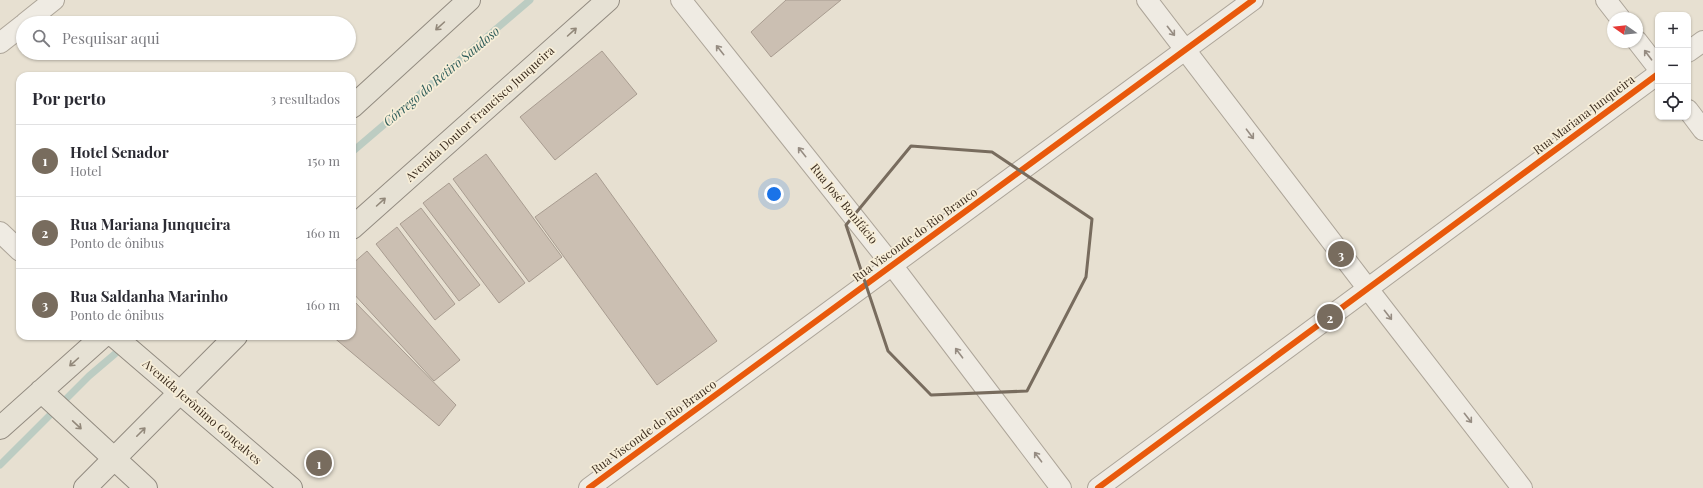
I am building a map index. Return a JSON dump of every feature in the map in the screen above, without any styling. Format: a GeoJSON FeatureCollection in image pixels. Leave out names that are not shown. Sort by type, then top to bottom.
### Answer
{"type":"FeatureCollection","features":[{"type":"Feature","properties":{"kind":"main road"},"geometry":{"type":"LineString","coordinates":[[356,103],[469,0]]}},
{"type":"Feature","properties":{"kind":"main road","name":"Avenida Doutor Francisco Junqueira"},"geometry":{"type":"LineString","coordinates":[[356,224],[608,0]]}},
{"type":"Feature","properties":{"kind":"main road"},"geometry":{"type":"LineString","coordinates":[[0,428],[48,398],[111,340]]}},
{"type":"Feature","properties":{"kind":"main road","name":"Avenida Jerônimo Gonçalves"},"geometry":{"type":"LineString","coordinates":[[115,340],[291,488]]}},
{"type":"Feature","properties":{"kind":"main road"},"geometry":{"type":"LineString","coordinates":[[84,488],[114,459],[173,387],[231,340]]}},
{"type":"Feature","properties":{"kind":"main road"},"geometry":{"type":"LineString","coordinates":[[48,398],[146,488]]}},
{"type":"Feature","properties":{"kind":"street"},"geometry":{"type":"LineString","coordinates":[[34,16],[54,0]]}},
{"type":"Feature","properties":{"kind":"street","name":"Rua José Bonifácio"},"geometry":{"type":"LineString","coordinates":[[681,0],[892,265],[1061,488]]}},
{"type":"Feature","properties":{"kind":"street"},"geometry":{"type":"LineString","coordinates":[[1147,0],[1522,488]]}},
{"type":"Feature","properties":{"kind":"street","name":"Rua Visconde do Rio Branco"},"geometry":{"type":"LineString","coordinates":[[589,488],[1254,0]]}},
{"type":"Feature","properties":{"kind":"street"},"geometry":{"type":"LineString","coordinates":[[1606,0],[1615,12]]}},
{"type":"Feature","properties":{"kind":"street"},"geometry":{"type":"LineString","coordinates":[[0,43],[16,30]]}},
{"type":"Feature","properties":{"kind":"street"},"geometry":{"type":"LineString","coordinates":[[1691,50],[1703,41]]}},
{"type":"Feature","properties":{"kind":"street"},"geometry":{"type":"LineString","coordinates":[[1642,48],[1655,64]]}},
{"type":"Feature","properties":{"kind":"street","name":"Rua Mariana Junqueira"},"geometry":{"type":"LineString","coordinates":[[1098,488],[1655,76]]}},
{"type":"Feature","properties":{"kind":"street"},"geometry":{"type":"LineString","coordinates":[[1691,114],[1703,130]]}},
{"type":"Feature","properties":{"kind":"street"},"geometry":{"type":"LineString","coordinates":[[0,232],[16,247]]}},
{"type":"Feature","properties":{"kind":"highlighted area"},"geometry":{"type":"Polygon","coordinates":[[[911,146],[992,152],[1092,219],[1086,277],[1027,391],[931,395],[888,351],[846,225],[911,146]]]}},
{"type":"Feature","properties":{"kind":"building"},"geometry":{"type":"Polygon","coordinates":[[[786,0],[841,0],[771,57],[751,32],[786,0]]]}},
{"type":"Feature","properties":{"kind":"building"},"geometry":{"type":"Polygon","coordinates":[[[602,51],[637,94],[555,160],[520,117],[602,51]]]}},
{"type":"Feature","properties":{"kind":"building"},"geometry":{"type":"Polygon","coordinates":[[[486,154],[562,257],[529,282],[453,179],[486,154]]]}},
{"type":"Feature","properties":{"kind":"building"},"geometry":{"type":"Polygon","coordinates":[[[596,173],[717,341],[657,385],[535,217],[596,173]]]}},
{"type":"Feature","properties":{"kind":"building"},"geometry":{"type":"Polygon","coordinates":[[[449,183],[525,283],[499,303],[423,203],[449,183]]]}},
{"type":"Feature","properties":{"kind":"building"},"geometry":{"type":"Polygon","coordinates":[[[421,208],[480,285],[459,301],[400,224],[421,208]]]}},
{"type":"Feature","properties":{"kind":"building"},"geometry":{"type":"Polygon","coordinates":[[[397,227],[455,304],[435,320],[376,244],[397,227]]]}},
{"type":"Feature","properties":{"kind":"building"},"geometry":{"type":"Polygon","coordinates":[[[367,251],[460,360],[434,381],[356,296],[356,261],[367,251]]]}},
{"type":"Feature","properties":{"kind":"building"},"geometry":{"type":"Polygon","coordinates":[[[356,303],[456,405],[439,426],[337,340],[356,340],[356,303]]]}},
{"type":"Feature","properties":{"kind":"waterway","name":"Córrego do Retiro Saudoso"},"geometry":{"type":"LineString","coordinates":[[356,149],[530,0]]}},
{"type":"Feature","properties":{"kind":"waterway"},"geometry":{"type":"LineString","coordinates":[[0,465],[89,376],[131,340]]}},
{"type":"Feature","properties":{"kind":"cycle path"},"geometry":{"type":"LineString","coordinates":[[589,488],[1253,0]]}},
{"type":"Feature","properties":{"kind":"cycle path"},"geometry":{"type":"LineString","coordinates":[[1098,488],[1655,76]]}},
{"type":"Feature","properties":{"kind":"place","name":"Rua Saldanha Marinho"},"geometry":{"type":"Point","coordinates":[1341,254]}},
{"type":"Feature","properties":{"kind":"place","name":"Rua Mariana Junqueira"},"geometry":{"type":"Point","coordinates":[1330,317]}},
{"type":"Feature","properties":{"kind":"place","name":"Hotel Senador"},"geometry":{"type":"Point","coordinates":[319,463]}}]}
